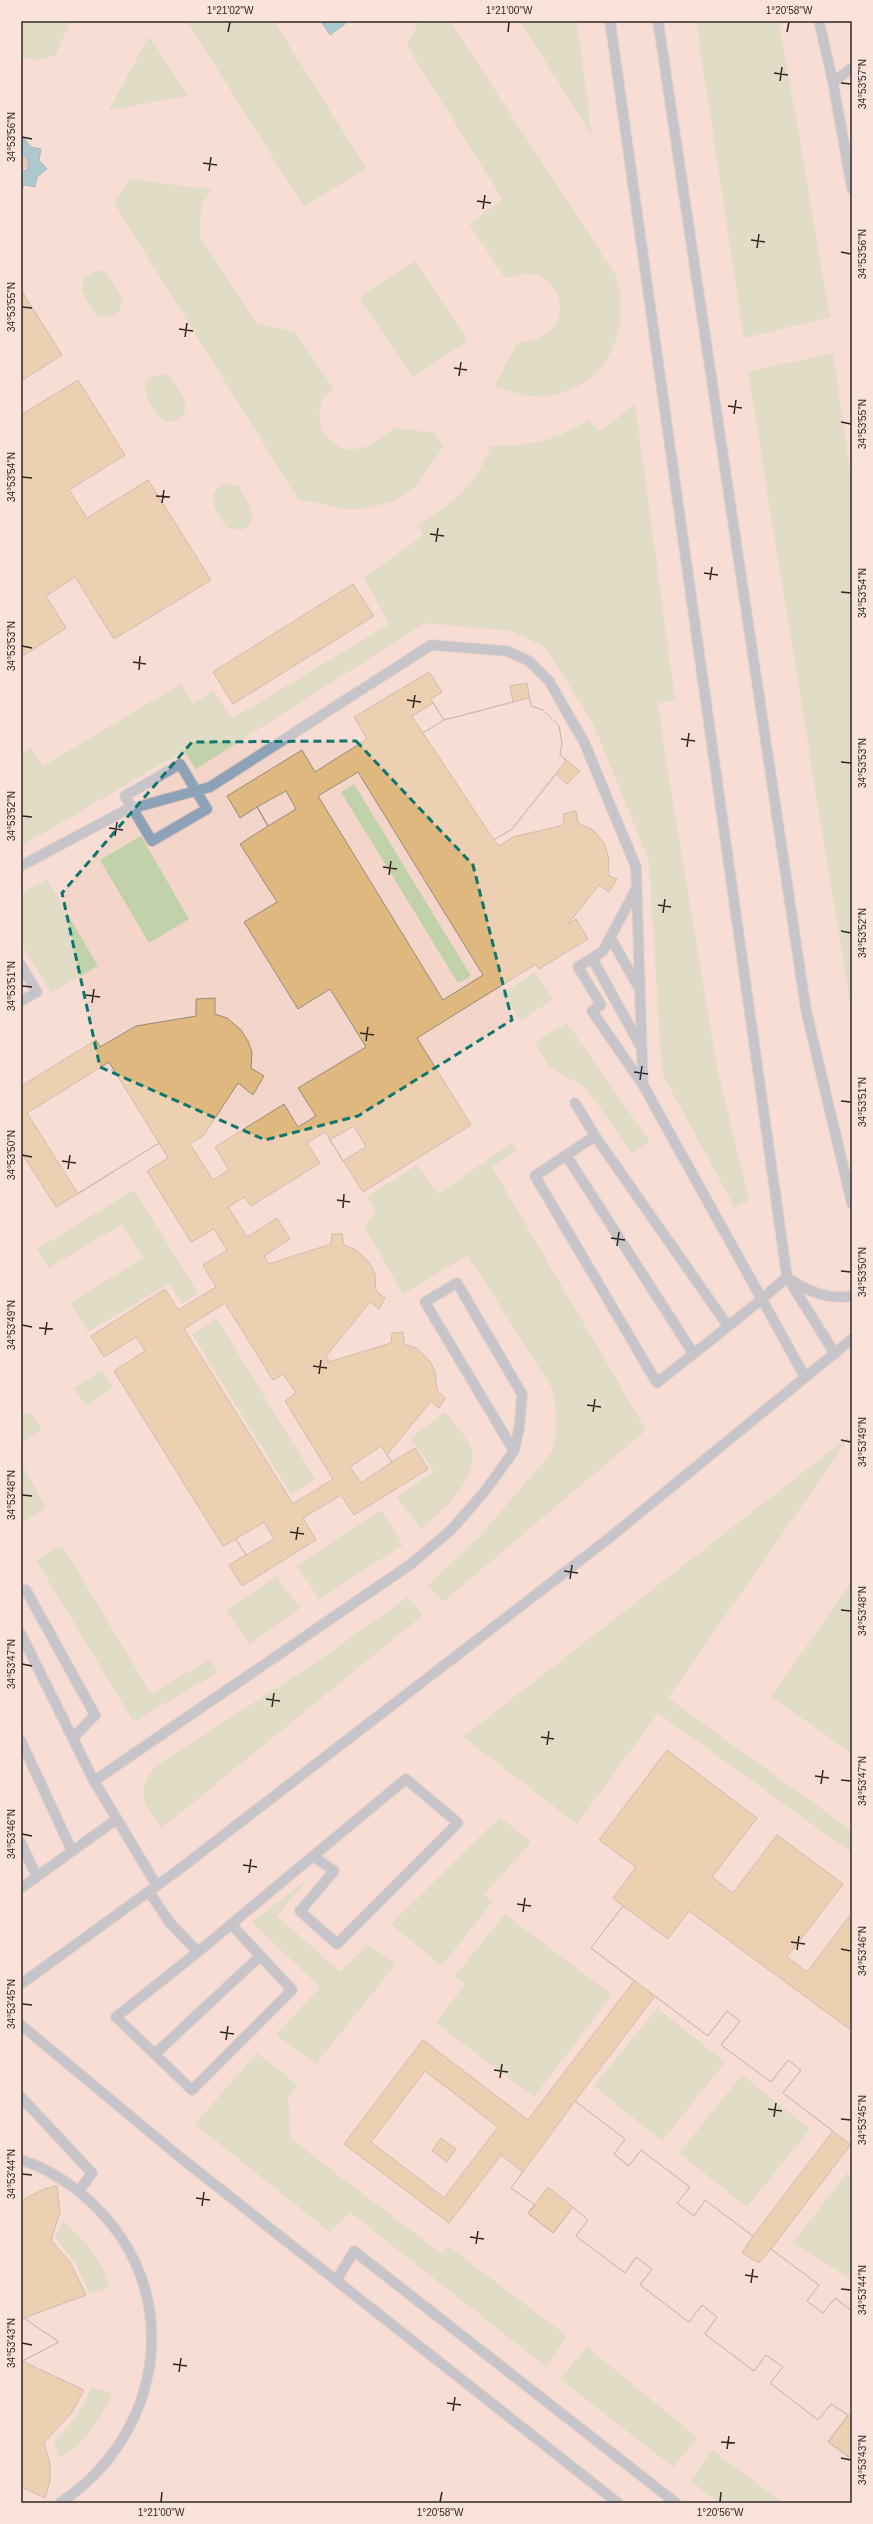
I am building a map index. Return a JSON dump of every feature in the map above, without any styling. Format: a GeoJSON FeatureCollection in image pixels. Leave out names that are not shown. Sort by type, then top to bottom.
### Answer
{"type":"FeatureCollection","features":[{"type":"Feature","properties":{"kind":"street"},"geometry":{"type":"LineString","coordinates":[[610,21],[787,1276],[835,1354]]}},
{"type":"Feature","properties":{"kind":"street"},"geometry":{"type":"LineString","coordinates":[[658,21],[806,1010],[852,1204]]}},
{"type":"Feature","properties":{"kind":"street"},"geometry":{"type":"LineString","coordinates":[[819,21],[833,82],[852,188]]}},
{"type":"Feature","properties":{"kind":"street"},"geometry":{"type":"LineString","coordinates":[[833,82],[852,68]]}},
{"type":"Feature","properties":{"kind":"street"},"geometry":{"type":"LineString","coordinates":[[21,866],[132,808],[210,787],[431,645],[507,651],[528,661],[549,681],[584,742],[636,867],[643,1085]]}},
{"type":"Feature","properties":{"kind":"street"},"geometry":{"type":"LineString","coordinates":[[180,764],[207,809],[152,841],[132,808],[125,796],[180,764]]}},
{"type":"Feature","properties":{"kind":"street"},"geometry":{"type":"LineString","coordinates":[[636,889],[603,951],[578,967],[601,1005],[592,1011],[643,1085],[805,1378]]}},
{"type":"Feature","properties":{"kind":"street"},"geometry":{"type":"LineString","coordinates":[[610,937],[639,988]]}},
{"type":"Feature","properties":{"kind":"street"},"geometry":{"type":"LineString","coordinates":[[592,958],[642,1049]]}},
{"type":"Feature","properties":{"kind":"street"},"geometry":{"type":"LineString","coordinates":[[21,1000],[37,992],[22,970]]}},
{"type":"Feature","properties":{"kind":"street"},"geometry":{"type":"LineString","coordinates":[[575,1102],[595,1136],[728,1326]]}},
{"type":"Feature","properties":{"kind":"street"},"geometry":{"type":"LineString","coordinates":[[595,1136],[535,1176],[657,1383],[762,1299],[787,1276]]}},
{"type":"Feature","properties":{"kind":"street"},"geometry":{"type":"LineString","coordinates":[[566,1155],[694,1353]]}},
{"type":"Feature","properties":{"kind":"street"},"geometry":{"type":"LineString","coordinates":[[787,1276],[800,1286],[814,1293],[830,1297],[852,1296]]}},
{"type":"Feature","properties":{"kind":"street"},"geometry":{"type":"LineString","coordinates":[[94,1782],[411,1564],[451,1530],[485,1491],[514,1451],[519,1429],[522,1394],[457,1283],[425,1302],[514,1451]]}},
{"type":"Feature","properties":{"kind":"street"},"geometry":{"type":"LineString","coordinates":[[21,1984],[157,1886],[608,1539],[852,1339]]}},
{"type":"Feature","properties":{"kind":"street"},"geometry":{"type":"LineString","coordinates":[[835,1354],[852,1348]]}},
{"type":"Feature","properties":{"kind":"street"},"geometry":{"type":"LineString","coordinates":[[21,1592],[26,1590],[95,1715],[73,1738]]}},
{"type":"Feature","properties":{"kind":"street"},"geometry":{"type":"LineString","coordinates":[[21,1634],[94,1782],[157,1886]]}},
{"type":"Feature","properties":{"kind":"street"},"geometry":{"type":"LineString","coordinates":[[21,1741],[72,1851]]}},
{"type":"Feature","properties":{"kind":"street"},"geometry":{"type":"LineString","coordinates":[[231,1924],[292,1990],[192,2090],[116,2017],[198,1952],[231,1924],[313,1856],[406,1779],[458,1824],[337,1944],[300,1911],[334,1871],[313,1856]]}},
{"type":"Feature","properties":{"kind":"street"},"geometry":{"type":"LineString","coordinates":[[21,1888],[117,1819]]}},
{"type":"Feature","properties":{"kind":"street"},"geometry":{"type":"LineString","coordinates":[[21,1843],[37,1877]]}},
{"type":"Feature","properties":{"kind":"street"},"geometry":{"type":"LineString","coordinates":[[149,1892],[170,1923],[198,1952]]}},
{"type":"Feature","properties":{"kind":"street"},"geometry":{"type":"LineString","coordinates":[[155,2054],[260,1956]]}},
{"type":"Feature","properties":{"kind":"street"},"geometry":{"type":"LineString","coordinates":[[21,2025],[181,2158],[618,2503]]}},
{"type":"Feature","properties":{"kind":"street"},"geometry":{"type":"LineString","coordinates":[[21,2097],[92,2173],[78,2191]]}},
{"type":"Feature","properties":{"kind":"street"},"geometry":{"type":"LineString","coordinates":[[21,2160],[53,2174],[78,2191],[111,2224],[135,2263],[148,2307],[151,2353],[142,2398],[123,2440],[95,2476],[60,2503]]}},
{"type":"Feature","properties":{"kind":"street"},"geometry":{"type":"LineString","coordinates":[[336,2281],[354,2250],[676,2503]]}},
{"type":"Feature","properties":{"kind":"highlighted area"},"geometry":{"type":"Polygon","coordinates":[[[356,741],[473,865],[512,1020],[358,1116],[265,1140],[100,1067],[62,893],[192,742],[356,741]]]}},
{"type":"Feature","properties":{"kind":"shaded area"},"geometry":{"type":"Polygon","coordinates":[[[21,21],[852,21],[852,2503],[21,2503],[21,21]]]}},
{"type":"Feature","properties":{"kind":"green space"},"geometry":{"type":"Polygon","coordinates":[[[21,21],[70,21],[56,55],[34,60],[21,56],[21,21]]]}},
{"type":"Feature","properties":{"kind":"green space"},"geometry":{"type":"Polygon","coordinates":[[[187,21],[274,21],[366,168],[304,207],[187,21]]]}},
{"type":"Feature","properties":{"kind":"green space"},"geometry":{"type":"Polygon","coordinates":[[[419,21],[450,21],[616,276],[620,299],[620,321],[615,341],[607,359],[594,375],[577,386],[557,394],[528,396],[495,386],[517,343],[541,337],[553,327],[559,315],[560,303],[556,291],[548,281],[537,275],[522,274],[506,279],[469,224],[503,200],[407,46],[419,21]]]}},
{"type":"Feature","properties":{"kind":"green space"},"geometry":{"type":"Polygon","coordinates":[[[520,21],[577,21],[592,136],[520,21]]]}},
{"type":"Feature","properties":{"kind":"green space"},"geometry":{"type":"Polygon","coordinates":[[[696,21],[779,21],[830,317],[744,338],[696,21]]]}},
{"type":"Feature","properties":{"kind":"green space"},"geometry":{"type":"Polygon","coordinates":[[[149,36],[188,96],[109,110],[149,36]]]}},
{"type":"Feature","properties":{"kind":"green space"},"geometry":{"type":"Polygon","coordinates":[[[131,179],[212,190],[202,204],[199,235],[257,324],[295,332],[333,388],[323,400],[319,416],[323,432],[328,438],[334,444],[341,447],[357,449],[372,444],[395,428],[435,433],[443,447],[415,487],[395,500],[373,507],[349,510],[298,499],[114,203],[131,179]]]}},
{"type":"Feature","properties":{"kind":"green space"},"geometry":{"type":"Polygon","coordinates":[[[415,261],[468,341],[413,377],[359,298],[415,261]]]}},
{"type":"Feature","properties":{"kind":"green space"},"geometry":{"type":"Polygon","coordinates":[[[100,270],[107,273],[123,299],[118,313],[111,317],[96,316],[81,290],[85,276],[100,270]]]}},
{"type":"Feature","properties":{"kind":"green space"},"geometry":{"type":"Polygon","coordinates":[[[833,353],[852,485],[852,1016],[748,372],[833,353]]]}},
{"type":"Feature","properties":{"kind":"green space"},"geometry":{"type":"Polygon","coordinates":[[[163,374],[170,376],[184,399],[185,411],[182,416],[172,421],[165,421],[158,417],[145,391],[147,382],[150,378],[163,374]]]}},
{"type":"Feature","properties":{"kind":"green space"},"geometry":{"type":"Polygon","coordinates":[[[635,404],[675,700],[658,703],[663,742],[716,1064],[749,1200],[735,1208],[662,1073],[649,861],[593,723],[545,647],[511,631],[425,623],[196,769],[184,751],[21,846],[21,754],[31,748],[43,766],[181,684],[193,704],[213,691],[232,719],[389,624],[364,577],[423,536],[418,525],[453,501],[462,492],[478,472],[491,446],[517,445],[542,441],[565,433],[588,420],[600,432],[635,404]]]}},
{"type":"Feature","properties":{"kind":"green space"},"geometry":{"type":"Polygon","coordinates":[[[223,484],[238,486],[249,503],[252,520],[243,530],[227,528],[216,511],[213,500],[214,494],[223,484]]]}},
{"type":"Feature","properties":{"kind":"green space"},"geometry":{"type":"Polygon","coordinates":[[[354,784],[471,976],[458,983],[341,792],[354,784]]]}},
{"type":"Feature","properties":{"kind":"green space"},"geometry":{"type":"Polygon","coordinates":[[[141,836],[189,919],[149,943],[100,860],[141,836]]]}},
{"type":"Feature","properties":{"kind":"green space"},"geometry":{"type":"Polygon","coordinates":[[[47,879],[98,966],[51,993],[21,943],[21,894],[47,879]]]}},
{"type":"Feature","properties":{"kind":"green space"},"geometry":{"type":"Polygon","coordinates":[[[535,972],[553,999],[521,1021],[502,994],[535,972]]]}},
{"type":"Feature","properties":{"kind":"green space"},"geometry":{"type":"Polygon","coordinates":[[[567,1023],[650,1142],[632,1153],[586,1088],[549,1067],[535,1042],[567,1023]]]}},
{"type":"Feature","properties":{"kind":"green space"},"geometry":{"type":"Polygon","coordinates":[[[512,1143],[517,1151],[492,1167],[646,1430],[443,1602],[428,1585],[479,1537],[552,1452],[556,1437],[556,1405],[553,1390],[468,1255],[403,1294],[364,1226],[376,1213],[367,1197],[417,1165],[438,1194],[512,1143]]]}},
{"type":"Feature","properties":{"kind":"green space"},"geometry":{"type":"Polygon","coordinates":[[[134,1190],[198,1293],[182,1303],[169,1283],[88,1332],[70,1303],[143,1258],[122,1224],[49,1268],[37,1249],[134,1190]]]}},
{"type":"Feature","properties":{"kind":"green space"},"geometry":{"type":"Polygon","coordinates":[[[217,1319],[315,1479],[291,1494],[192,1334],[217,1319]]]}},
{"type":"Feature","properties":{"kind":"green space"},"geometry":{"type":"Polygon","coordinates":[[[102,1370],[114,1387],[86,1406],[74,1388],[102,1370]]]}},
{"type":"Feature","properties":{"kind":"green space"},"geometry":{"type":"Polygon","coordinates":[[[30,1412],[42,1430],[21,1443],[21,1417],[30,1412]]]}},
{"type":"Feature","properties":{"kind":"green space"},"geometry":{"type":"Polygon","coordinates":[[[445,1412],[461,1431],[471,1447],[472,1463],[469,1475],[456,1495],[421,1529],[397,1497],[434,1471],[410,1438],[445,1412]]]}},
{"type":"Feature","properties":{"kind":"green space"},"geometry":{"type":"Polygon","coordinates":[[[851,1435],[668,1698],[852,1831],[852,1853],[658,1713],[577,1824],[463,1737],[851,1435]]]}},
{"type":"Feature","properties":{"kind":"green space"},"geometry":{"type":"Polygon","coordinates":[[[21,1462],[46,1508],[21,1524],[21,1462]]]}},
{"type":"Feature","properties":{"kind":"green space"},"geometry":{"type":"Polygon","coordinates":[[[381,1510],[403,1545],[319,1599],[297,1566],[381,1510]]]}},
{"type":"Feature","properties":{"kind":"green space"},"geometry":{"type":"Polygon","coordinates":[[[62,1545],[151,1694],[210,1659],[218,1672],[134,1722],[36,1560],[62,1545]]]}},
{"type":"Feature","properties":{"kind":"green space"},"geometry":{"type":"Polygon","coordinates":[[[276,1576],[300,1608],[250,1644],[226,1611],[276,1576]]]}},
{"type":"Feature","properties":{"kind":"green space"},"geometry":{"type":"Polygon","coordinates":[[[852,1581],[852,1753],[771,1697],[852,1581]]]}},
{"type":"Feature","properties":{"kind":"green space"},"geometry":{"type":"Polygon","coordinates":[[[408,1597],[423,1615],[162,1828],[146,1805],[143,1792],[145,1785],[155,1767],[321,1659],[408,1597]]]}},
{"type":"Feature","properties":{"kind":"green space"},"geometry":{"type":"Polygon","coordinates":[[[500,1817],[531,1842],[484,1895],[492,1902],[442,1966],[391,1924],[500,1817]]]}},
{"type":"Feature","properties":{"kind":"green space"},"geometry":{"type":"Polygon","coordinates":[[[309,1878],[277,1916],[340,1972],[368,1945],[396,1964],[316,2064],[276,2035],[320,1987],[252,1922],[309,1878]]]}},
{"type":"Feature","properties":{"kind":"green space"},"geometry":{"type":"Polygon","coordinates":[[[505,1914],[612,1995],[534,2097],[436,2023],[465,1984],[454,1977],[505,1914]]]}},
{"type":"Feature","properties":{"kind":"green space"},"geometry":{"type":"Polygon","coordinates":[[[657,2008],[725,2062],[662,2141],[594,2086],[657,2008]]]}},
{"type":"Feature","properties":{"kind":"green space"},"geometry":{"type":"Polygon","coordinates":[[[257,2053],[298,2085],[288,2098],[291,2139],[442,2254],[448,2246],[567,2336],[546,2367],[350,2212],[330,2232],[195,2124],[257,2053]]]}},
{"type":"Feature","properties":{"kind":"green space"},"geometry":{"type":"Polygon","coordinates":[[[742,2075],[810,2129],[747,2207],[679,2153],[742,2075]]]}},
{"type":"Feature","properties":{"kind":"green space"},"geometry":{"type":"Polygon","coordinates":[[[847,2173],[852,2178],[851,2279],[793,2243],[847,2173]]]}},
{"type":"Feature","properties":{"kind":"green space"},"geometry":{"type":"Polygon","coordinates":[[[62,2221],[85,2242],[92,2251],[103,2269],[110,2288],[90,2294],[76,2264],[55,2238],[62,2221]]]}},
{"type":"Feature","properties":{"kind":"green space"},"geometry":{"type":"Polygon","coordinates":[[[587,2347],[698,2438],[673,2467],[560,2379],[587,2347]]]}},
{"type":"Feature","properties":{"kind":"green space"},"geometry":{"type":"Polygon","coordinates":[[[92,2387],[112,2394],[108,2404],[97,2422],[77,2446],[60,2458],[54,2442],[76,2417],[92,2387]]]}},
{"type":"Feature","properties":{"kind":"green space"},"geometry":{"type":"Polygon","coordinates":[[[712,2450],[784,2503],[719,2503],[691,2481],[712,2450]]]}},
{"type":"Feature","properties":{"kind":"water"},"geometry":{"type":"Polygon","coordinates":[[[321,21],[344,21],[345,24],[330,35],[321,21]]]}},
{"type":"Feature","properties":{"kind":"water"},"geometry":{"type":"Polygon","coordinates":[[[24,138],[31,147],[41,149],[39,160],[47,169],[37,177],[35,187],[25,185],[21,188],[21,173],[27,169],[29,163],[26,157],[21,155],[21,140],[24,138]]]}},
{"type":"Feature","properties":{"kind":"building"},"geometry":{"type":"Polygon","coordinates":[[[22,157],[28,164],[21,171],[22,157]]]}},
{"type":"Feature","properties":{"kind":"building"},"geometry":{"type":"Polygon","coordinates":[[[21,290],[62,355],[21,381],[21,290]]]}},
{"type":"Feature","properties":{"kind":"building"},"geometry":{"type":"Polygon","coordinates":[[[78,380],[125,455],[69,490],[87,518],[148,480],[211,580],[114,639],[75,577],[46,596],[66,628],[21,657],[21,415],[78,380]]]}},
{"type":"Feature","properties":{"kind":"building"},"geometry":{"type":"Polygon","coordinates":[[[353,584],[374,616],[233,704],[213,672],[353,584]]]}},
{"type":"Feature","properties":{"kind":"building"},"geometry":{"type":"Polygon","coordinates":[[[429,672],[442,692],[431,699],[444,720],[513,702],[510,686],[527,683],[531,706],[543,710],[559,726],[562,743],[560,755],[580,771],[567,784],[556,774],[512,829],[494,840],[499,846],[513,837],[564,825],[563,814],[576,811],[578,823],[593,830],[604,843],[609,859],[608,875],[617,879],[609,892],[599,885],[568,924],[576,919],[588,939],[539,969],[536,964],[417,1038],[471,1125],[363,1192],[325,1132],[307,1143],[320,1163],[251,1206],[244,1197],[228,1207],[247,1237],[277,1218],[290,1239],[264,1256],[269,1264],[331,1244],[332,1234],[342,1234],[344,1245],[356,1250],[369,1262],[375,1274],[376,1291],[385,1298],[379,1309],[370,1302],[326,1356],[329,1362],[391,1343],[392,1333],[403,1332],[404,1344],[416,1348],[430,1361],[435,1372],[437,1390],[445,1398],[439,1408],[431,1401],[387,1455],[392,1462],[415,1448],[428,1469],[354,1515],[341,1495],[303,1518],[316,1540],[242,1586],[229,1565],[246,1555],[236,1539],[223,1546],[114,1371],[145,1351],[136,1337],[104,1357],[91,1336],[165,1289],[178,1310],[216,1287],[203,1265],[227,1250],[214,1229],[191,1242],[147,1171],[168,1158],[159,1143],[56,1207],[21,1152],[21,1086],[96,1040],[100,1047],[136,1026],[196,1016],[196,999],[215,998],[215,1014],[227,1018],[241,1030],[248,1041],[252,1052],[251,1068],[264,1076],[253,1095],[238,1083],[204,1135],[190,1144],[213,1180],[229,1170],[215,1147],[284,1104],[298,1127],[316,1116],[298,1088],[366,1047],[330,989],[298,1009],[244,922],[277,902],[240,844],[268,826],[257,807],[240,818],[227,796],[302,750],[315,772],[367,739],[354,717],[429,672]],[[358,772],[318,796],[443,1000],[483,975],[358,772]],[[225,1303],[184,1329],[293,1504],[333,1479],[285,1401],[296,1393],[283,1374],[273,1380],[225,1303]]]}},
{"type":"Feature","properties":{"kind":"building"},"geometry":{"type":"Polygon","coordinates":[[[529,698],[531,706],[543,710],[559,726],[562,743],[560,755],[566,761],[512,829],[494,840],[423,733],[444,720],[529,698]]]}},
{"type":"Feature","properties":{"kind":"building"},"geometry":{"type":"Polygon","coordinates":[[[433,703],[444,720],[423,733],[412,716],[433,703]]]}},
{"type":"Feature","properties":{"kind":"building"},"geometry":{"type":"Polygon","coordinates":[[[286,791],[296,809],[268,826],[257,807],[286,791]]]}},
{"type":"Feature","properties":{"kind":"building"},"geometry":{"type":"Polygon","coordinates":[[[109,1062],[159,1143],[78,1194],[27,1113],[109,1062]]]}},
{"type":"Feature","properties":{"kind":"building"},"geometry":{"type":"Polygon","coordinates":[[[354,1126],[366,1147],[343,1161],[330,1140],[354,1126]]]}},
{"type":"Feature","properties":{"kind":"building"},"geometry":{"type":"Polygon","coordinates":[[[381,1446],[392,1462],[361,1483],[350,1467],[381,1446]]]}},
{"type":"Feature","properties":{"kind":"building"},"geometry":{"type":"Polygon","coordinates":[[[264,1522],[274,1539],[246,1555],[236,1539],[264,1522]]]}},
{"type":"Feature","properties":{"kind":"building"},"geometry":{"type":"Polygon","coordinates":[[[667,1750],[757,1818],[712,1877],[733,1893],[777,1835],[843,1884],[787,1957],[807,1972],[852,1913],[852,2146],[851,2144],[771,2249],[819,2285],[807,2301],[823,2313],[835,2298],[852,2311],[852,2459],[828,2442],[848,2415],[831,2404],[818,2420],[770,2383],[783,2367],[766,2355],[754,2371],[705,2334],[717,2317],[702,2305],[689,2322],[640,2285],[652,2269],[636,2257],[625,2273],[576,2236],[588,2220],[573,2207],[553,2233],[528,2213],[535,2205],[511,2188],[523,2172],[501,2155],[449,2223],[344,2144],[423,2040],[528,2120],[634,1981],[591,1948],[623,1906],[613,1898],[636,1867],[599,1840],[667,1750]],[[655,1996],[575,2101],[625,2139],[614,2154],[629,2166],[641,2150],[690,2187],[677,2203],[694,2216],[705,2200],[753,2236],[833,2131],[783,2093],[801,2070],[788,2060],[771,2082],[721,2045],[740,2021],[727,2011],[708,2036],[655,1996]]]}},
{"type":"Feature","properties":{"kind":"building"},"geometry":{"type":"Polygon","coordinates":[[[623,1906],[668,1939],[689,1911],[852,2031],[852,2146],[783,2093],[801,2070],[788,2060],[771,2082],[721,2045],[740,2021],[727,2011],[708,2036],[591,1948],[623,1906]]]}},
{"type":"Feature","properties":{"kind":"building"},"geometry":{"type":"Polygon","coordinates":[[[425,2071],[498,2127],[444,2198],[371,2142],[425,2071]]]}},
{"type":"Feature","properties":{"kind":"building"},"geometry":{"type":"Polygon","coordinates":[[[575,2101],[625,2139],[614,2154],[629,2166],[641,2150],[690,2187],[677,2203],[694,2216],[705,2200],[753,2236],[742,2253],[759,2263],[771,2249],[819,2285],[807,2301],[823,2313],[835,2298],[852,2311],[852,2459],[828,2442],[848,2415],[831,2404],[818,2420],[770,2383],[783,2367],[766,2355],[754,2371],[705,2334],[717,2317],[702,2305],[689,2322],[640,2285],[652,2269],[636,2257],[625,2273],[576,2236],[588,2220],[573,2207],[553,2233],[528,2213],[535,2205],[511,2188],[575,2101]]]}},
{"type":"Feature","properties":{"kind":"building"},"geometry":{"type":"Polygon","coordinates":[[[441,2138],[456,2149],[447,2162],[432,2151],[441,2138]]]}},
{"type":"Feature","properties":{"kind":"building"},"geometry":{"type":"Polygon","coordinates":[[[57,2186],[60,2212],[51,2240],[70,2262],[86,2295],[24,2318],[59,2342],[22,2361],[84,2390],[72,2412],[44,2443],[50,2464],[50,2481],[45,2498],[21,2487],[21,2201],[44,2189],[57,2186]]]}},
{"type":"Feature","properties":{"kind":"building"},"geometry":{"type":"Polygon","coordinates":[[[548,2187],[573,2207],[553,2233],[528,2213],[548,2187]]]}},
{"type":"Feature","properties":{"kind":"building"},"geometry":{"type":"Polygon","coordinates":[[[21,2316],[24,2318],[59,2342],[21,2362],[21,2316]]]}},
{"type":"Feature","properties":{"kind":"building"},"geometry":{"type":"Polygon","coordinates":[[[848,2415],[852,2418],[852,2459],[828,2442],[848,2415]]]}}]}
